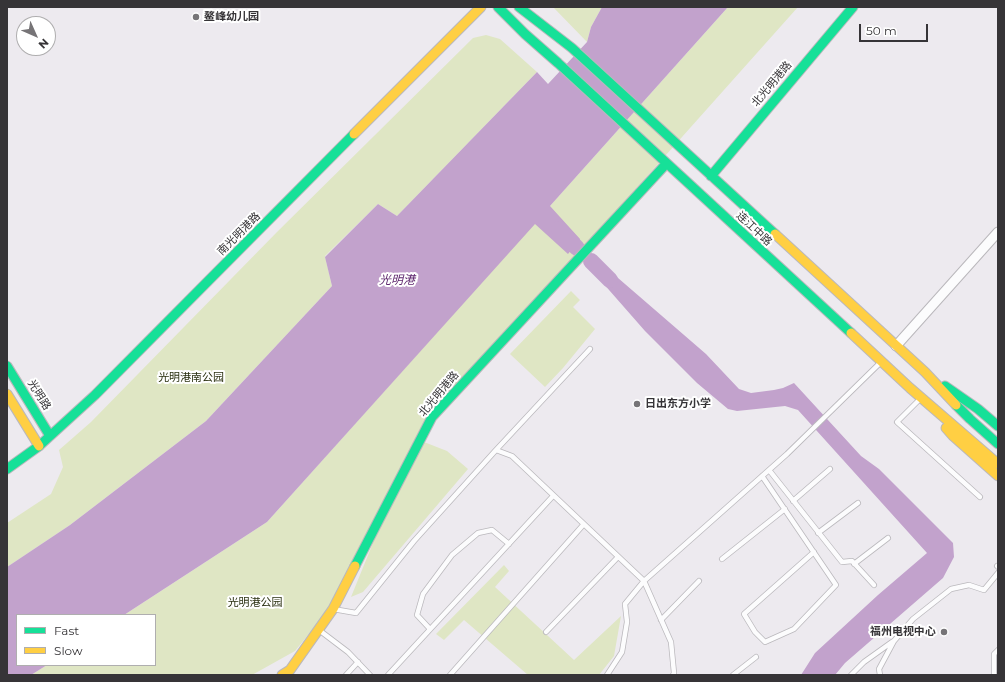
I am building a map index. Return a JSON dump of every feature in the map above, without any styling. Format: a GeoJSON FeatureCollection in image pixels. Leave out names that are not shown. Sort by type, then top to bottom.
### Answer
{"type":"FeatureCollection","features":[{"type":"Feature","properties":{"kind":"main road","name":"南光明港路"},"geometry":{"type":"LineString","coordinates":[[7,469],[50,436],[111,380],[481,7]]}},
{"type":"Feature","properties":{"kind":"main road"},"geometry":{"type":"LineString","coordinates":[[487,7],[525,34]]}},
{"type":"Feature","properties":{"kind":"main road","name":"连江中路"},"geometry":{"type":"LineString","coordinates":[[498,7],[525,34],[881,362],[998,464]]}},
{"type":"Feature","properties":{"kind":"main road","name":"连江中路"},"geometry":{"type":"LineString","coordinates":[[519,7],[572,48],[925,372],[970,419],[998,444]]}},
{"type":"Feature","properties":{"kind":"main road"},"geometry":{"type":"LineString","coordinates":[[529,7],[538,21]]}},
{"type":"Feature","properties":{"kind":"main road","name":"北光明港路"},"geometry":{"type":"LineString","coordinates":[[710,176],[852,7]]}},
{"type":"Feature","properties":{"kind":"main road","name":"北光明港路"},"geometry":{"type":"LineString","coordinates":[[282,675],[290,670],[333,609],[432,417],[666,164]]}},
{"type":"Feature","properties":{"kind":"main road","name":"光明路"},"geometry":{"type":"LineString","coordinates":[[7,366],[50,436]]}},
{"type":"Feature","properties":{"kind":"main road"},"geometry":{"type":"LineString","coordinates":[[925,372],[978,409],[998,426]]}},
{"type":"Feature","properties":{"kind":"main road"},"geometry":{"type":"LineString","coordinates":[[910,388],[953,436],[998,476]]}},
{"type":"Feature","properties":{"kind":"main road"},"geometry":{"type":"LineString","coordinates":[[7,394],[38,446]]}},
{"type":"Feature","properties":{"kind":"street"},"geometry":{"type":"LineString","coordinates":[[896,346],[998,232]]}},
{"type":"Feature","properties":{"kind":"lane"},"geometry":{"type":"LineString","coordinates":[[333,609],[356,614],[414,541],[590,349]]}},
{"type":"Feature","properties":{"kind":"lane"},"geometry":{"type":"LineString","coordinates":[[607,675],[622,652],[627,622],[624,604],[644,581],[787,454],[881,362]]}},
{"type":"Feature","properties":{"kind":"lane"},"geometry":{"type":"LineString","coordinates":[[920,399],[897,422],[980,497]]}},
{"type":"Feature","properties":{"kind":"lane"},"geometry":{"type":"LineString","coordinates":[[496,450],[512,456],[644,581],[671,642],[673,675]]}},
{"type":"Feature","properties":{"kind":"lane"},"geometry":{"type":"LineString","coordinates":[[793,502],[830,469]]}},
{"type":"Feature","properties":{"kind":"lane"},"geometry":{"type":"LineString","coordinates":[[768,470],[842,562],[852,561],[874,585]]}},
{"type":"Feature","properties":{"kind":"lane"},"geometry":{"type":"LineString","coordinates":[[762,476],[785,509],[814,552],[836,585],[794,629],[765,642],[755,632],[744,614],[814,552]]}},
{"type":"Feature","properties":{"kind":"lane"},"geometry":{"type":"LineString","coordinates":[[388,675],[553,496]]}},
{"type":"Feature","properties":{"kind":"lane"},"geometry":{"type":"LineString","coordinates":[[818,532],[858,503]]}},
{"type":"Feature","properties":{"kind":"lane"},"geometry":{"type":"LineString","coordinates":[[722,560],[785,509]]}},
{"type":"Feature","properties":{"kind":"lane"},"geometry":{"type":"LineString","coordinates":[[450,675],[584,524]]}},
{"type":"Feature","properties":{"kind":"lane"},"geometry":{"type":"LineString","coordinates":[[430,629],[417,615],[423,594],[452,555],[478,533],[492,530],[509,544]]}},
{"type":"Feature","properties":{"kind":"lane"},"geometry":{"type":"LineString","coordinates":[[854,564],[888,538]]}},
{"type":"Feature","properties":{"kind":"lane"},"geometry":{"type":"LineString","coordinates":[[546,632],[618,556]]}},
{"type":"Feature","properties":{"kind":"lane"},"geometry":{"type":"LineString","coordinates":[[880,675],[879,669],[894,641],[913,619],[951,589],[969,585],[984,590],[998,574]]}},
{"type":"Feature","properties":{"kind":"lane"},"geometry":{"type":"LineString","coordinates":[[661,620],[699,581]]}},
{"type":"Feature","properties":{"kind":"lane"},"geometry":{"type":"LineString","coordinates":[[319,630],[348,652],[370,675]]}},
{"type":"Feature","properties":{"kind":"lane"},"geometry":{"type":"LineString","coordinates":[[851,675],[864,662],[894,641]]}},
{"type":"Feature","properties":{"kind":"lane"},"geometry":{"type":"LineString","coordinates":[[994,675],[994,654],[998,650]]}},
{"type":"Feature","properties":{"kind":"lane"},"geometry":{"type":"LineString","coordinates":[[733,675],[756,657]]}},
{"type":"Feature","properties":{"kind":"lane"},"geometry":{"type":"LineString","coordinates":[[346,675],[358,662]]}},
{"type":"Feature","properties":{"kind":"green space"},"geometry":{"type":"Polygon","coordinates":[[[553,7],[602,7],[591,27],[587,42],[553,7]]]}},
{"type":"Feature","properties":{"kind":"green space","name":"光明港公园"},"geometry":{"type":"Polygon","coordinates":[[[728,7],[798,7],[591,239],[426,418],[325,614],[295,651],[252,675],[31,675],[45,666],[156,666],[156,614],[126,614],[267,522],[728,7]]]}},
{"type":"Feature","properties":{"kind":"green space","name":"光明港南公园"},"geometry":{"type":"Polygon","coordinates":[[[486,35],[500,39],[537,72],[397,216],[378,204],[325,256],[332,286],[206,421],[70,525],[7,567],[7,523],[51,494],[63,467],[59,450],[91,422],[277,232],[473,38],[486,35]]]}},
{"type":"Feature","properties":{"kind":"green space"},"geometry":{"type":"Polygon","coordinates":[[[571,291],[580,300],[573,307],[595,329],[563,368],[545,387],[510,354],[571,291]]]}},
{"type":"Feature","properties":{"kind":"green space"},"geometry":{"type":"Polygon","coordinates":[[[424,442],[447,451],[468,469],[363,592],[351,597],[375,538],[424,442]]]}},
{"type":"Feature","properties":{"kind":"green space"},"geometry":{"type":"Polygon","coordinates":[[[504,565],[509,571],[495,587],[574,660],[621,616],[614,656],[599,675],[528,675],[464,620],[444,640],[436,634],[504,565]]]}},
{"type":"Feature","properties":{"kind":"water","name":"光明港"},"geometry":{"type":"Polygon","coordinates":[[[602,7],[728,7],[550,206],[580,239],[568,254],[535,224],[267,522],[126,614],[16,614],[16,666],[45,666],[31,675],[7,675],[7,567],[70,525],[206,421],[332,286],[325,257],[378,204],[397,216],[537,72],[548,84],[587,42],[591,27],[602,7]]]}},
{"type":"Feature","properties":{"kind":"water"},"geometry":{"type":"Polygon","coordinates":[[[595,265],[603,265],[706,354],[739,389],[751,393],[783,388],[794,383],[861,456],[879,469],[953,543],[954,557],[943,578],[845,663],[835,675],[801,675],[815,653],[878,595],[927,553],[798,410],[785,406],[737,411],[728,409],[697,383],[645,331],[595,274],[595,265]]]}},
{"type":"Feature","properties":{"kind":"waterway"},"geometry":{"type":"LineString","coordinates":[[559,229],[577,248]]}},
{"type":"Feature","properties":{"kind":"waterway"},"geometry":{"type":"LineString","coordinates":[[591,261],[610,280]]}},
{"type":"Feature","properties":{"kind":"traffic: fast"},"geometry":{"type":"LineString","coordinates":[[498,7],[525,34],[851,333]]}},
{"type":"Feature","properties":{"kind":"traffic: fast"},"geometry":{"type":"LineString","coordinates":[[519,7],[572,48],[775,234]]}},
{"type":"Feature","properties":{"kind":"traffic: fast"},"geometry":{"type":"LineString","coordinates":[[711,176],[853,7]]}},
{"type":"Feature","properties":{"kind":"traffic: fast"},"geometry":{"type":"LineString","coordinates":[[7,469],[39,446],[95,395],[354,134]]}},
{"type":"Feature","properties":{"kind":"traffic: fast"},"geometry":{"type":"LineString","coordinates":[[355,566],[432,417],[666,164]]}},
{"type":"Feature","properties":{"kind":"traffic: fast"},"geometry":{"type":"LineString","coordinates":[[7,366],[50,436]]}},
{"type":"Feature","properties":{"kind":"traffic: fast"},"geometry":{"type":"LineString","coordinates":[[945,386],[978,409],[998,426]]}},
{"type":"Feature","properties":{"kind":"traffic: fast"},"geometry":{"type":"LineString","coordinates":[[956,405],[998,444]]}},
{"type":"Feature","properties":{"kind":"traffic: slow"},"geometry":{"type":"LineString","coordinates":[[354,134],[481,7]]}},
{"type":"Feature","properties":{"kind":"traffic: slow"},"geometry":{"type":"LineString","coordinates":[[775,234],[925,372],[956,405]]}},
{"type":"Feature","properties":{"kind":"traffic: slow"},"geometry":{"type":"LineString","coordinates":[[851,333],[910,388],[998,464]]}},
{"type":"Feature","properties":{"kind":"traffic: slow"},"geometry":{"type":"LineString","coordinates":[[7,394],[39,446]]}},
{"type":"Feature","properties":{"kind":"traffic: slow"},"geometry":{"type":"LineString","coordinates":[[946,428],[998,476]]}},
{"type":"Feature","properties":{"kind":"traffic: slow"},"geometry":{"type":"LineString","coordinates":[[282,675],[290,670],[333,609],[355,566]]}},
{"type":"Feature","properties":{"kind":"place","name":"鳌峰幼儿园"},"geometry":{"type":"Point","coordinates":[196,17]}},
{"type":"Feature","properties":{"kind":"place","name":"日出东方小学"},"geometry":{"type":"Point","coordinates":[637,404]}},
{"type":"Feature","properties":{"kind":"place","name":"福州电视中心"},"geometry":{"type":"Point","coordinates":[944,632]}}]}
